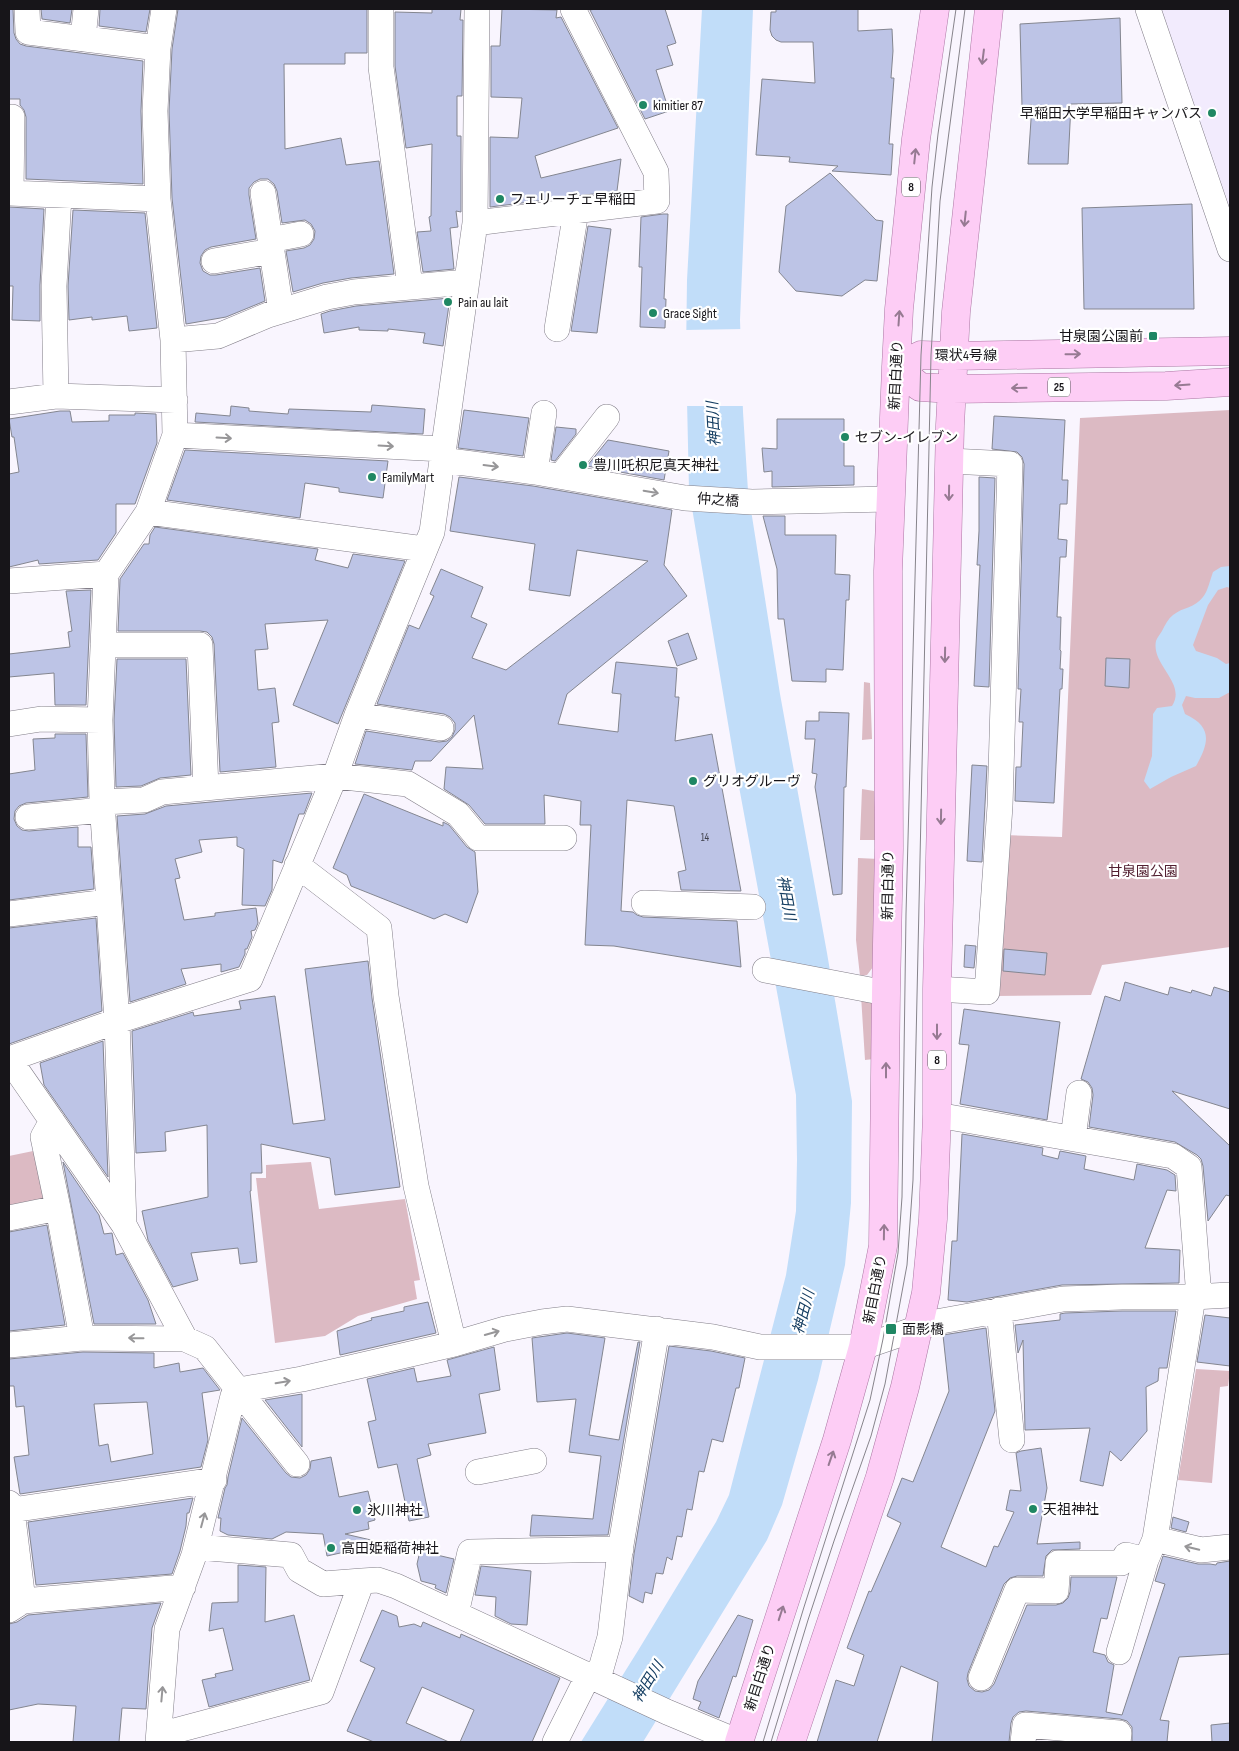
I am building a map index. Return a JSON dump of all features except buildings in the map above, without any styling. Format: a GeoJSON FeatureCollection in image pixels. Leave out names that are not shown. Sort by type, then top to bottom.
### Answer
{"type":"FeatureCollection","features":[{"type":"Feature","properties":{"kind":"main road","name":"新目白通り"},"geometry":{"type":"LineString","coordinates":[[739,1742],[837,1440],[863,1347],[883,1246],[889,848],[888,571],[890,499],[900,309],[916,139],[935,9]]}},
{"type":"Feature","properties":{"kind":"main road","name":"8"},"geometry":{"type":"LineString","coordinates":[[791,1742],[880,1477],[905,1387],[926,1292],[933,1219],[937,1115],[937,989],[952,389],[956,312],[963,237],[989,9]]}},
{"type":"Feature","properties":{"kind":"main road","name":"環状4号線"},"geometry":{"type":"LineString","coordinates":[[896,367],[921,355],[1230,351]]}},
{"type":"Feature","properties":{"kind":"main road","name":"25"},"geometry":{"type":"LineString","coordinates":[[896,367],[920,387],[952,389],[1166,386],[1230,382]]}},
{"type":"Feature","properties":{"kind":"street"},"geometry":{"type":"LineString","coordinates":[[27,9],[28,32],[158,48]]}},
{"type":"Feature","properties":{"kind":"street"},"geometry":{"type":"LineString","coordinates":[[83,39],[86,9]]}},
{"type":"Feature","properties":{"kind":"street"},"geometry":{"type":"LineString","coordinates":[[124,1225],[117,1021],[102,806],[100,720],[106,574],[148,512],[175,435],[174,340],[158,199],[155,111],[158,48],[164,9]]}},
{"type":"Feature","properties":{"kind":"street"},"geometry":{"type":"LineString","coordinates":[[381,9],[381,67],[410,286]]}},
{"type":"Feature","properties":{"kind":"street"},"geometry":{"type":"LineString","coordinates":[[185,1339],[124,1225],[9,1059],[117,1021],[250,979],[432,532],[475,223],[477,9]]}},
{"type":"Feature","properties":{"kind":"street"},"geometry":{"type":"LineString","coordinates":[[475,223],[657,201],[656,172],[573,9]]}},
{"type":"Feature","properties":{"kind":"street"},"geometry":{"type":"LineString","coordinates":[[1148,9],[1230,249]]}},
{"type":"Feature","properties":{"kind":"street"},"geometry":{"type":"LineString","coordinates":[[12,117],[10,193],[158,199]]}},
{"type":"Feature","properties":{"kind":"street"},"geometry":{"type":"LineString","coordinates":[[263,193],[281,311]]}},
{"type":"Feature","properties":{"kind":"street"},"geometry":{"type":"LineString","coordinates":[[56,396],[54,286],[59,195]]}},
{"type":"Feature","properties":{"kind":"street"},"geometry":{"type":"LineString","coordinates":[[557,329],[576,211]]}},
{"type":"Feature","properties":{"kind":"street"},"geometry":{"type":"LineString","coordinates":[[214,261],[271,246],[301,234]]}},
{"type":"Feature","properties":{"kind":"street"},"geometry":{"type":"LineString","coordinates":[[174,340],[218,336],[268,314],[327,297],[410,286],[467,282]]}},
{"type":"Feature","properties":{"kind":"street"},"geometry":{"type":"LineString","coordinates":[[9,402],[56,396],[175,400]]}},
{"type":"Feature","properties":{"kind":"street"},"geometry":{"type":"LineString","coordinates":[[535,472],[544,413]]}},
{"type":"Feature","properties":{"kind":"street"},"geometry":{"type":"LineString","coordinates":[[561,476],[607,417]]}},
{"type":"Feature","properties":{"kind":"street","name":"仲之橋"},"geometry":{"type":"LineString","coordinates":[[175,435],[442,455],[684,498],[752,502],[890,499]]}},
{"type":"Feature","properties":{"kind":"street"},"geometry":{"type":"LineString","coordinates":[[937,989],[987,992],[1000,806],[1010,464],[950,462]]}},
{"type":"Feature","properties":{"kind":"street"},"geometry":{"type":"LineString","coordinates":[[148,512],[424,549]]}},
{"type":"Feature","properties":{"kind":"street"},"geometry":{"type":"LineString","coordinates":[[9,581],[106,574]]}},
{"type":"Feature","properties":{"kind":"street"},"geometry":{"type":"LineString","coordinates":[[103,645],[200,645],[206,788]]}},
{"type":"Feature","properties":{"kind":"street"},"geometry":{"type":"LineString","coordinates":[[357,715],[440,728]]}},
{"type":"Feature","properties":{"kind":"street"},"geometry":{"type":"LineString","coordinates":[[9,724],[41,719],[100,720]]}},
{"type":"Feature","properties":{"kind":"street"},"geometry":{"type":"LineString","coordinates":[[28,817],[144,800],[162,792],[334,776],[408,784],[458,814],[478,838],[564,838]]}},
{"type":"Feature","properties":{"kind":"street"},"geometry":{"type":"LineString","coordinates":[[297,865],[379,928],[386,996],[416,1186],[454,1344]]}},
{"type":"Feature","properties":{"kind":"street"},"geometry":{"type":"LineString","coordinates":[[9,914],[108,902]]}},
{"type":"Feature","properties":{"kind":"street"},"geometry":{"type":"LineString","coordinates":[[644,903],[754,907]]}},
{"type":"Feature","properties":{"kind":"street"},"geometry":{"type":"LineString","coordinates":[[767,971],[886,992]]}},
{"type":"Feature","properties":{"kind":"street"},"geometry":{"type":"LineString","coordinates":[[1072,1138],[1079,1093]]}},
{"type":"Feature","properties":{"kind":"street"},"geometry":{"type":"LineString","coordinates":[[937,1115],[1173,1156],[1188,1167],[1196,1297],[1150,1549],[1119,1652]]}},
{"type":"Feature","properties":{"kind":"street"},"geometry":{"type":"LineString","coordinates":[[52,1121],[43,1137],[82,1338]]}},
{"type":"Feature","properties":{"kind":"street"},"geometry":{"type":"LineString","coordinates":[[9,1218],[58,1208]]}},
{"type":"Feature","properties":{"kind":"street"},"geometry":{"type":"LineString","coordinates":[[362,1581],[321,1692],[158,1739],[167,1629],[196,1546],[214,1480],[233,1396],[239,1390],[302,1379],[454,1344],[505,1329],[567,1319],[657,1329],[761,1347],[863,1347],[936,1322],[1063,1299],[1230,1295]]}},
{"type":"Feature","properties":{"kind":"street"},"geometry":{"type":"LineString","coordinates":[[999,1310],[1012,1440]]}},
{"type":"Feature","properties":{"kind":"street"},"geometry":{"type":"LineString","coordinates":[[555,1742],[599,1679],[610,1637],[621,1548],[657,1329]]}},
{"type":"Feature","properties":{"kind":"street"},"geometry":{"type":"LineString","coordinates":[[9,1345],[82,1338],[185,1339],[205,1348],[297,1464]]}},
{"type":"Feature","properties":{"kind":"street"},"geometry":{"type":"LineString","coordinates":[[478,1472],[534,1462]]}},
{"type":"Feature","properties":{"kind":"street"},"geometry":{"type":"LineString","coordinates":[[183,1587],[16,1605],[10,1506],[214,1480]]}},
{"type":"Feature","properties":{"kind":"street"},"geometry":{"type":"LineString","coordinates":[[196,1546],[290,1555],[299,1570],[323,1584],[378,1580],[396,1586],[599,1679],[666,1712],[739,1742]]}},
{"type":"Feature","properties":{"kind":"street"},"geometry":{"type":"LineString","coordinates":[[981,1678],[1017,1590],[1056,1591],[1058,1563],[1121,1563],[1126,1555],[1150,1549],[1201,1550],[1230,1547]]}},
{"type":"Feature","properties":{"kind":"street"},"geometry":{"type":"LineString","coordinates":[[456,1614],[470,1552],[621,1548]]}},
{"type":"Feature","properties":{"kind":"street"},"geometry":{"type":"LineString","coordinates":[[1023,1742],[1025,1725],[1119,1733],[1118,1742]]}},
{"type":"Feature","properties":{"kind":"shaded area","name":"早稲田大学早稲田キャンパス"},"geometry":{"type":"Polygon","coordinates":[[[1158,9],[1230,9],[1230,218],[1158,9]]]}},
{"type":"Feature","properties":{"kind":"green space","name":"甘泉園公園"},"geometry":{"type":"Polygon","coordinates":[[[1230,410],[1230,947],[1102,965],[1091,995],[994,996],[1004,835],[1062,837],[1080,418],[1230,410]]]}},
{"type":"Feature","properties":{"kind":"green space"},"geometry":{"type":"Polygon","coordinates":[[[864,682],[870,683],[872,739],[862,740],[864,682]]]}},
{"type":"Feature","properties":{"kind":"green space"},"geometry":{"type":"Polygon","coordinates":[[[862,789],[874,791],[877,840],[860,840],[862,789]]]}},
{"type":"Feature","properties":{"kind":"green space"},"geometry":{"type":"Polygon","coordinates":[[[858,858],[879,859],[876,963],[867,975],[860,976],[856,940],[858,858]]]}},
{"type":"Feature","properties":{"kind":"green space"},"geometry":{"type":"Polygon","coordinates":[[[861,995],[874,1005],[874,1059],[865,1060],[861,995]]]}},
{"type":"Feature","properties":{"kind":"green space"},"geometry":{"type":"Polygon","coordinates":[[[38,1150],[51,1206],[9,1215],[9,1156],[38,1150]]]}},
{"type":"Feature","properties":{"kind":"green space"},"geometry":{"type":"Polygon","coordinates":[[[311,1162],[319,1209],[405,1199],[420,1280],[414,1281],[417,1299],[358,1316],[325,1336],[275,1343],[256,1178],[266,1178],[266,1165],[311,1162]]]}},
{"type":"Feature","properties":{"kind":"green space"},"geometry":{"type":"Polygon","coordinates":[[[1196,1369],[1230,1371],[1228,1386],[1220,1387],[1212,1483],[1178,1480],[1196,1369]]]}},
{"type":"Feature","properties":{"kind":"water","name":"神田川"},"geometry":{"type":"Polygon","coordinates":[[[702,9],[753,9],[740,320],[748,491],[780,694],[852,1101],[851,1203],[845,1265],[818,1380],[782,1505],[767,1540],[643,1742],[581,1742],[716,1522],[729,1495],[786,1275],[796,1211],[796,1095],[735,765],[689,490],[686,355],[687,280],[702,9]]]}},
{"type":"Feature","properties":{"kind":"water"},"geometry":{"type":"Polygon","coordinates":[[[1230,566],[1230,588],[1218,590],[1208,605],[1193,645],[1196,651],[1217,658],[1226,664],[1230,663],[1230,692],[1219,698],[1186,696],[1182,705],[1185,714],[1200,724],[1204,730],[1206,743],[1204,750],[1196,766],[1150,789],[1144,781],[1152,756],[1153,714],[1157,708],[1172,706],[1175,698],[1172,682],[1158,658],[1156,641],[1171,617],[1200,601],[1208,589],[1213,572],[1221,567],[1230,566]]]}},
{"type":"Feature","properties":{"kind":"pier"},"geometry":{"type":"Polygon","coordinates":[[[743,329],[744,406],[685,406],[684,330],[743,329]]]}},
{"type":"Feature","properties":{"kind":"tram line"},"geometry":{"type":"LineString","coordinates":[[763,1742],[870,1400],[898,1253],[902,1197],[906,914],[921,355],[932,187],[956,9]]}},
{"type":"Feature","properties":{"kind":"tram line"},"geometry":{"type":"LineString","coordinates":[[771,1742],[808,1620],[871,1436],[885,1384],[907,1265],[913,1180],[931,355],[940,201],[965,9]]}},
{"type":"Feature","properties":{"kind":"place","name":"kimitier 87"},"geometry":{"type":"Point","coordinates":[643,105]}},
{"type":"Feature","properties":{"kind":"place","name":"早稲田大学早稲田キャンパス"},"geometry":{"type":"Point","coordinates":[1212,113]}},
{"type":"Feature","properties":{"kind":"place","name":"フェリーチェ早稲田"},"geometry":{"type":"Point","coordinates":[500,199]}},
{"type":"Feature","properties":{"kind":"place","name":"Pain au lait"},"geometry":{"type":"Point","coordinates":[448,302]}},
{"type":"Feature","properties":{"kind":"place","name":"Grace Sight"},"geometry":{"type":"Point","coordinates":[653,313]}},
{"type":"Feature","properties":{"kind":"place","name":"甘泉園公園前"},"geometry":{"type":"Point","coordinates":[1153,336]}},
{"type":"Feature","properties":{"kind":"place","name":"セブン-イレブン"},"geometry":{"type":"Point","coordinates":[845,437]}},
{"type":"Feature","properties":{"kind":"place","name":"豊川吒枳尼真天神社"},"geometry":{"type":"Point","coordinates":[583,465]}},
{"type":"Feature","properties":{"kind":"place","name":"FamilyMart"},"geometry":{"type":"Point","coordinates":[372,477]}},
{"type":"Feature","properties":{"kind":"place","name":"グリオグルーヴ"},"geometry":{"type":"Point","coordinates":[693,781]}},
{"type":"Feature","properties":{"kind":"place","name":"面影橋"},"geometry":{"type":"Point","coordinates":[891,1329]}},
{"type":"Feature","properties":{"kind":"place","name":"天祖神社"},"geometry":{"type":"Point","coordinates":[1033,1509]}},
{"type":"Feature","properties":{"kind":"place","name":"氷川神社"},"geometry":{"type":"Point","coordinates":[357,1510]}},
{"type":"Feature","properties":{"kind":"place","name":"高田姫稲荷神社"},"geometry":{"type":"Point","coordinates":[331,1548]}}]}
